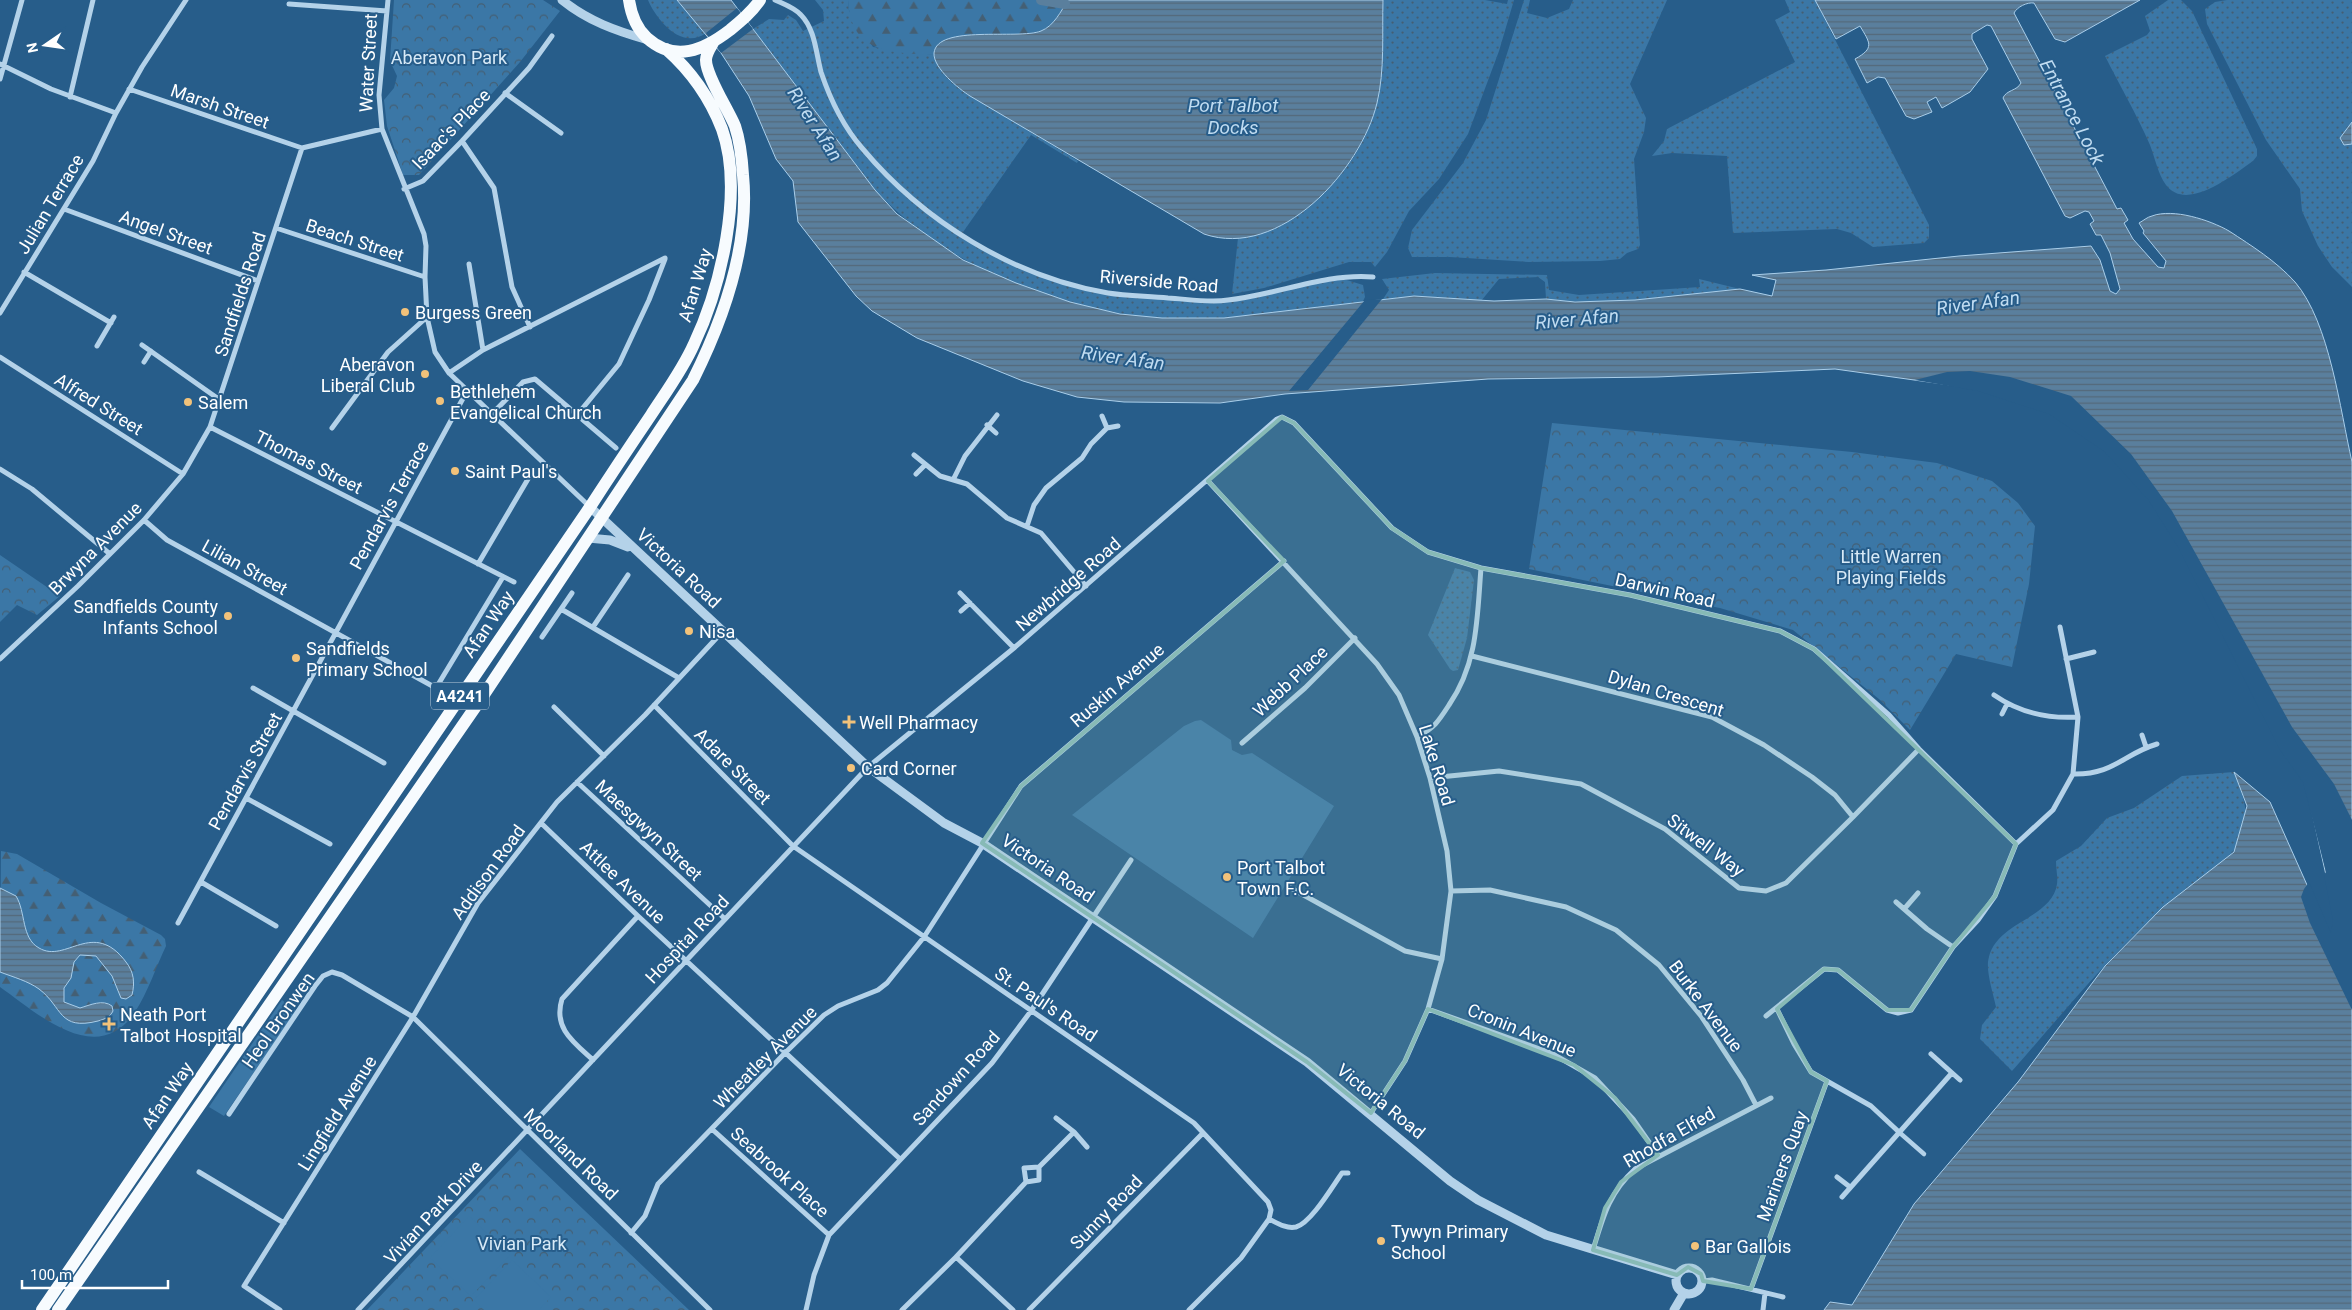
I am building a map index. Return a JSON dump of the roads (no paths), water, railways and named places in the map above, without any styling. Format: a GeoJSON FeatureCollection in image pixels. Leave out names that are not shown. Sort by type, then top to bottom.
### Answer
{"type":"FeatureCollection","features":[{"type":"Feature","properties":{"kind":"main road","name":"A4241"},"geometry":{"type":"LineString","coordinates":[[630,0],[637,26],[650,41],[666,49],[690,51],[713,43],[745,18],[760,0]]}},
{"type":"Feature","properties":{"kind":"main road","name":"Afan Way"},"geometry":{"type":"LineString","coordinates":[[58,1310],[477,704],[693,380],[717,328],[728,297],[744,209],[744,177],[736,129],[707,69],[706,58],[713,43]]}},
{"type":"Feature","properties":{"kind":"main road","name":"Afan Way"},"geometry":{"type":"LineString","coordinates":[[42,1310],[590,507],[670,386],[694,346],[715,288],[726,240],[730,173],[723,131],[703,90],[666,49]]}},
{"type":"Feature","properties":{"kind":"street"},"geometry":{"type":"LineString","coordinates":[[0,79],[2,65],[22,0]]}},
{"type":"Feature","properties":{"kind":"street"},"geometry":{"type":"LineString","coordinates":[[70,97],[93,0]]}},
{"type":"Feature","properties":{"kind":"street","name":"Julian Terrace"},"geometry":{"type":"LineString","coordinates":[[0,313],[93,161],[129,89],[186,0]]}},
{"type":"Feature","properties":{"kind":"street","name":"Water Street"},"geometry":{"type":"LineString","coordinates":[[388,0],[379,95],[382,129],[404,189],[424,234],[426,246],[425,277]]}},
{"type":"Feature","properties":{"kind":"street"},"geometry":{"type":"LineString","coordinates":[[562,0],[595,22],[650,41]]}},
{"type":"Feature","properties":{"kind":"street","name":"Riverside Road"},"geometry":{"type":"LineString","coordinates":[[775,0],[798,12],[806,21],[812,33],[821,71],[834,105],[861,147],[914,200],[960,236],[1000,257],[1043,275],[1090,289],[1123,295],[1193,300],[1229,300],[1340,278],[1373,276]]}},
{"type":"Feature","properties":{"kind":"street"},"geometry":{"type":"LineString","coordinates":[[289,4],[387,11]]}},
{"type":"Feature","properties":{"kind":"street","name":"Isaac's Place"},"geometry":{"type":"LineString","coordinates":[[404,189],[423,181],[529,68],[552,36]]}},
{"type":"Feature","properties":{"kind":"street"},"geometry":{"type":"LineString","coordinates":[[2,65],[70,97],[116,114]]}},
{"type":"Feature","properties":{"kind":"street","name":"Marsh Street"},"geometry":{"type":"LineString","coordinates":[[129,89],[302,148]]}},
{"type":"Feature","properties":{"kind":"street"},"geometry":{"type":"LineString","coordinates":[[505,93],[561,133]]}},
{"type":"Feature","properties":{"kind":"street"},"geometry":{"type":"LineString","coordinates":[[302,148],[382,129]]}},
{"type":"Feature","properties":{"kind":"street"},"geometry":{"type":"LineString","coordinates":[[462,140],[494,188],[512,287],[530,327]]}},
{"type":"Feature","properties":{"kind":"street","name":"Sandfields Road"},"geometry":{"type":"LineString","coordinates":[[198,446],[210,427],[220,400],[302,148]]}},
{"type":"Feature","properties":{"kind":"street","name":"Angel Street"},"geometry":{"type":"LineString","coordinates":[[64,209],[258,281]]}},
{"type":"Feature","properties":{"kind":"street","name":"Beach Street"},"geometry":{"type":"LineString","coordinates":[[276,228],[425,277]]}},
{"type":"Feature","properties":{"kind":"street"},"geometry":{"type":"LineString","coordinates":[[449,373],[483,350],[665,258],[649,300],[619,364],[577,415]]}},
{"type":"Feature","properties":{"kind":"street"},"geometry":{"type":"LineString","coordinates":[[469,264],[483,350]]}},
{"type":"Feature","properties":{"kind":"street"},"geometry":{"type":"LineString","coordinates":[[24,272],[110,323]]}},
{"type":"Feature","properties":{"kind":"street","name":"Victoria Road"},"geometry":{"type":"LineString","coordinates":[[425,277],[427,317],[435,352],[449,373],[633,549],[668,578],[868,766],[944,823],[982,843],[1307,1062],[1371,1113],[1450,1181],[1478,1200],[1546,1235],[1592,1250],[1642,1263],[1677,1275],[1688,1267],[1701,1274],[1703,1281],[1712,1280],[1783,1297]]}},
{"type":"Feature","properties":{"kind":"street"},"geometry":{"type":"LineString","coordinates":[[0,297],[7,300]]}},
{"type":"Feature","properties":{"kind":"street"},"geometry":{"type":"LineString","coordinates":[[97,346],[114,317]]}},
{"type":"Feature","properties":{"kind":"street"},"geometry":{"type":"LineString","coordinates":[[332,428],[388,352],[427,317]]}},
{"type":"Feature","properties":{"kind":"street"},"geometry":{"type":"LineString","coordinates":[[142,345],[220,400]]}},
{"type":"Feature","properties":{"kind":"street"},"geometry":{"type":"LineString","coordinates":[[144,362],[151,351]]}},
{"type":"Feature","properties":{"kind":"street","name":"Alfred Street"},"geometry":{"type":"LineString","coordinates":[[0,357],[183,474]]}},
{"type":"Feature","properties":{"kind":"street"},"geometry":{"type":"LineString","coordinates":[[492,414],[523,382],[534,379],[616,448]]}},
{"type":"Feature","properties":{"kind":"street","name":"Pendarvis Terrace"},"geometry":{"type":"LineString","coordinates":[[336,632],[468,391]]}},
{"type":"Feature","properties":{"kind":"street"},"geometry":{"type":"LineString","coordinates":[[954,478],[965,456],[997,415]]}},
{"type":"Feature","properties":{"kind":"street"},"geometry":{"type":"LineString","coordinates":[[1102,416],[1107,428]]}},
{"type":"Feature","properties":{"kind":"street","name":"Newbridge Road"},"geometry":{"type":"LineString","coordinates":[[868,766],[1014,648],[1277,419],[1282,417]]}},
{"type":"Feature","properties":{"kind":"street","name":"Darwin Road"},"geometry":{"type":"LineString","coordinates":[[1282,417],[1294,423],[1392,528],[1428,552],[1482,568],[1630,595],[1780,631],[1814,649],[1889,715],[1919,749],[2016,844]]}},
{"type":"Feature","properties":{"kind":"street"},"geometry":{"type":"LineString","coordinates":[[988,425],[996,433]]}},
{"type":"Feature","properties":{"kind":"street"},"geometry":{"type":"LineString","coordinates":[[1026,526],[1034,504],[1046,488],[1082,458],[1091,444],[1107,428],[1118,426]]}},
{"type":"Feature","properties":{"kind":"street","name":"Thomas Street"},"geometry":{"type":"LineString","coordinates":[[210,427],[514,582]]}},
{"type":"Feature","properties":{"kind":"street","name":"Brwyna Avenue"},"geometry":{"type":"LineString","coordinates":[[0,659],[144,520],[183,474],[198,446]]}},
{"type":"Feature","properties":{"kind":"street"},"geometry":{"type":"LineString","coordinates":[[914,455],[940,476],[954,478],[967,484],[1007,518],[1041,534],[1086,586]]}},
{"type":"Feature","properties":{"kind":"street"},"geometry":{"type":"LineString","coordinates":[[916,474],[925,465]]}},
{"type":"Feature","properties":{"kind":"street"},"geometry":{"type":"LineString","coordinates":[[0,469],[32,489],[110,554]]}},
{"type":"Feature","properties":{"kind":"street"},"geometry":{"type":"LineString","coordinates":[[478,564],[528,479]]}},
{"type":"Feature","properties":{"kind":"street","name":"Lake Road"},"geometry":{"type":"LineString","coordinates":[[1208,481],[1284,561],[1377,664],[1399,695],[1417,736],[1430,778],[1447,851],[1451,891],[1442,959],[1428,1009],[1405,1061],[1371,1113]]}},
{"type":"Feature","properties":{"kind":"street","name":"Lilian Street"},"geometry":{"type":"LineString","coordinates":[[144,520],[167,540],[436,688],[503,577]]}},
{"type":"Feature","properties":{"kind":"street"},"geometry":{"type":"LineString","coordinates":[[588,538],[610,540],[633,549]]}},
{"type":"Feature","properties":{"kind":"street","name":"Ruskin Avenue"},"geometry":{"type":"LineString","coordinates":[[982,843],[1021,786],[1284,561]]}},
{"type":"Feature","properties":{"kind":"street"},"geometry":{"type":"LineString","coordinates":[[1417,736],[1433,728],[1465,680],[1472,656],[1482,568]]}},
{"type":"Feature","properties":{"kind":"street"},"geometry":{"type":"LineString","coordinates":[[593,627],[628,575]]}},
{"type":"Feature","properties":{"kind":"street"},"geometry":{"type":"LineString","coordinates":[[542,637],[572,593]]}},
{"type":"Feature","properties":{"kind":"street"},"geometry":{"type":"LineString","coordinates":[[960,593],[1014,648]]}},
{"type":"Feature","properties":{"kind":"street"},"geometry":{"type":"LineString","coordinates":[[961,611],[970,604]]}},
{"type":"Feature","properties":{"kind":"street"},"geometry":{"type":"LineString","coordinates":[[561,609],[679,678]]}},
{"type":"Feature","properties":{"kind":"street"},"geometry":{"type":"LineString","coordinates":[[1766,1016],[1824,969],[1838,970],[1887,1010],[1898,1013],[1911,1010],[1953,946],[1978,920],[1995,896],[2016,844],[2053,810],[2073,774],[2078,717],[2060,628]]}},
{"type":"Feature","properties":{"kind":"street","name":"Addison Road"},"geometry":{"type":"LineString","coordinates":[[413,1017],[478,903],[557,802],[654,705],[723,631]]}},
{"type":"Feature","properties":{"kind":"street","name":"Pendarvis Street"},"geometry":{"type":"LineString","coordinates":[[178,923],[336,632]]}},
{"type":"Feature","properties":{"kind":"street","name":"Webb Place"},"geometry":{"type":"LineString","coordinates":[[1242,743],[1305,688],[1355,638]]}},
{"type":"Feature","properties":{"kind":"street"},"geometry":{"type":"LineString","coordinates":[[2066,659],[2094,652]]}},
{"type":"Feature","properties":{"kind":"street","name":"Dylan Crescent"},"geometry":{"type":"LineString","coordinates":[[1472,656],[1712,717],[1764,745],[1812,777],[1835,795],[1853,817]]}},
{"type":"Feature","properties":{"kind":"street"},"geometry":{"type":"LineString","coordinates":[[253,688],[384,763]]}},
{"type":"Feature","properties":{"kind":"street"},"geometry":{"type":"LineString","coordinates":[[1994,695],[2007,704],[2041,717],[2078,717]]}},
{"type":"Feature","properties":{"kind":"street"},"geometry":{"type":"LineString","coordinates":[[2002,714],[2007,704]]}},
{"type":"Feature","properties":{"kind":"street","name":"Adare Street"},"geometry":{"type":"LineString","coordinates":[[654,705],[793,846]]}},
{"type":"Feature","properties":{"kind":"street"},"geometry":{"type":"LineString","coordinates":[[554,706],[604,756]]}},
{"type":"Feature","properties":{"kind":"street"},"geometry":{"type":"LineString","coordinates":[[2142,735],[2146,747]]}},
{"type":"Feature","properties":{"kind":"street"},"geometry":{"type":"LineString","coordinates":[[2073,774],[2089,775],[2109,769],[2146,747],[2157,744]]}},
{"type":"Feature","properties":{"kind":"street","name":"Sitwell Way"},"geometry":{"type":"LineString","coordinates":[[1430,778],[1499,771],[1581,784],[1665,829],[1739,888],[1766,891],[1786,883],[1919,749]]}},
{"type":"Feature","properties":{"kind":"street","name":"Hospital Road"},"geometry":{"type":"LineString","coordinates":[[527,1132],[868,766]]}},
{"type":"Feature","properties":{"kind":"street","name":"Maesgwyn Street"},"geometry":{"type":"LineString","coordinates":[[577,782],[725,919]]}},
{"type":"Feature","properties":{"kind":"street"},"geometry":{"type":"LineString","coordinates":[[246,798],[330,844]]}},
{"type":"Feature","properties":{"kind":"street","name":"Attlee Avenue"},"geometry":{"type":"LineString","coordinates":[[541,823],[686,961],[900,1159]]}},
{"type":"Feature","properties":{"kind":"street","name":"Wheatley Avenue"},"geometry":{"type":"LineString","coordinates":[[632,1233],[645,1216],[658,1184],[785,1053],[824,1015],[838,1006],[878,990],[887,983],[924,937],[982,843]]}},
{"type":"Feature","properties":{"kind":"street","name":"St. Paul's Road"},"geometry":{"type":"LineString","coordinates":[[793,846],[1194,1123],[1268,1202],[1271,1210],[1269,1219]]}},
{"type":"Feature","properties":{"kind":"street","name":"Sandown Road"},"geometry":{"type":"LineString","coordinates":[[806,1310],[814,1275],[829,1235],[992,1063],[1031,1010],[1131,860]]}},
{"type":"Feature","properties":{"kind":"street"},"geometry":{"type":"LineString","coordinates":[[201,882],[276,926]]}},
{"type":"Feature","properties":{"kind":"street"},"geometry":{"type":"LineString","coordinates":[[1290,887],[1405,951],[1442,959]]}},
{"type":"Feature","properties":{"kind":"street","name":"Burke Avenue"},"geometry":{"type":"LineString","coordinates":[[1451,891],[1490,890],[1566,907],[1616,930],[1659,965],[1701,1016],[1743,1080],[1756,1105]]}},
{"type":"Feature","properties":{"kind":"street"},"geometry":{"type":"LineString","coordinates":[[1904,908],[1918,893]]}},
{"type":"Feature","properties":{"kind":"street"},"geometry":{"type":"LineString","coordinates":[[1896,902],[1927,929],[1953,946]]}},
{"type":"Feature","properties":{"kind":"street"},"geometry":{"type":"LineString","coordinates":[[593,1060],[566,1036],[560,1022],[559,1010],[562,999],[638,916]]}},
{"type":"Feature","properties":{"kind":"street","name":"Heol Bronwen"},"geometry":{"type":"LineString","coordinates":[[229,1114],[323,976],[332,972],[342,975],[413,1017]]}},
{"type":"Feature","properties":{"kind":"street","name":"Cronin Avenue"},"geometry":{"type":"LineString","coordinates":[[1428,1009],[1551,1053],[1588,1073],[1615,1098],[1658,1155]]}},
{"type":"Feature","properties":{"kind":"street"},"geometry":{"type":"LineString","coordinates":[[1777,1009],[1794,1044],[1811,1072],[1871,1106],[1924,1154]]}},
{"type":"Feature","properties":{"kind":"street","name":"Moorland Road"},"geometry":{"type":"LineString","coordinates":[[413,1017],[527,1132],[710,1310]]}},
{"type":"Feature","properties":{"kind":"street","name":"Lingfield Avenue"},"geometry":{"type":"LineString","coordinates":[[280,1310],[244,1286],[413,1017]]}},
{"type":"Feature","properties":{"kind":"street"},"geometry":{"type":"LineString","coordinates":[[1931,1054],[1951,1074],[1960,1080]]}},
{"type":"Feature","properties":{"kind":"street"},"geometry":{"type":"LineString","coordinates":[[1842,1197],[1951,1074]]}},
{"type":"Feature","properties":{"kind":"street","name":"Mariners Quay"},"geometry":{"type":"LineString","coordinates":[[1751,1289],[1827,1081]]}},
{"type":"Feature","properties":{"kind":"street","name":"Rhodfa Elfed"},"geometry":{"type":"LineString","coordinates":[[1592,1250],[1605,1208],[1621,1182],[1635,1168],[1771,1098]]}},
{"type":"Feature","properties":{"kind":"street"},"geometry":{"type":"LineString","coordinates":[[1056,1118],[1074,1132],[1087,1147]]}},
{"type":"Feature","properties":{"kind":"street","name":"Seabrook Place"},"geometry":{"type":"LineString","coordinates":[[712,1130],[829,1235]]}},
{"type":"Feature","properties":{"kind":"street","name":"Vivian Park Drive"},"geometry":{"type":"LineString","coordinates":[[358,1310],[527,1132]]}},
{"type":"Feature","properties":{"kind":"street"},"geometry":{"type":"LineString","coordinates":[[1026,1182],[1024,1168],[1039,1167],[1074,1132]]}},
{"type":"Feature","properties":{"kind":"street","name":"Sunny Road"},"geometry":{"type":"LineString","coordinates":[[1029,1310],[1203,1133]]}},
{"type":"Feature","properties":{"kind":"street"},"geometry":{"type":"LineString","coordinates":[[902,1310],[956,1258],[1026,1182],[1039,1180],[1039,1167]]}},
{"type":"Feature","properties":{"kind":"street"},"geometry":{"type":"LineString","coordinates":[[199,1172],[284,1224]]}},
{"type":"Feature","properties":{"kind":"street"},"geometry":{"type":"LineString","coordinates":[[1189,1310],[1241,1258],[1269,1219],[1285,1227],[1296,1227],[1307,1221],[1342,1173],[1348,1173]]}},
{"type":"Feature","properties":{"kind":"street"},"geometry":{"type":"LineString","coordinates":[[1837,1177],[1850,1187]]}},
{"type":"Feature","properties":{"kind":"street"},"geometry":{"type":"LineString","coordinates":[[956,1258],[1013,1310]]}},
{"type":"Feature","properties":{"kind":"street"},"geometry":{"type":"LineString","coordinates":[[1677,1275],[1679,1289],[1684,1293],[1694,1293],[1701,1288],[1703,1281]]}},
{"type":"Feature","properties":{"kind":"street"},"geometry":{"type":"LineString","coordinates":[[1674,1310],[1684,1293]]}},
{"type":"Feature","properties":{"kind":"street"},"geometry":{"type":"LineString","coordinates":[[1763,1310],[1765,1293]]}},
{"type":"Feature","properties":{"kind":"water","name":"River Afan"},"geometry":{"type":"Polygon","coordinates":[[[677,0],[731,0],[875,190],[897,214],[963,260],[1016,283],[1070,302],[1120,314],[1162,318],[1224,318],[1414,296],[1494,301],[1546,299],[1575,302],[1635,300],[1740,289],[1772,296],[1776,280],[1752,275],[2091,246],[2100,260],[2110,291],[2116,294],[2120,289],[2110,253],[2101,235],[2096,235],[2090,224],[2094,221],[2089,212],[2085,211],[2070,218],[2065,216],[2003,98],[2004,95],[2017,88],[2021,83],[1991,26],[1987,25],[1972,34],[1972,39],[1988,69],[1970,92],[1942,108],[1936,97],[1927,102],[1932,112],[1914,119],[1906,116],[1885,78],[1878,77],[1867,83],[1855,59],[1866,52],[1869,45],[1860,26],[1836,39],[1815,0],[2140,0],[2065,42],[2055,39],[2034,3],[2022,5],[2014,13],[2117,209],[2121,208],[2128,220],[2124,223],[2133,239],[2158,267],[2164,268],[2166,261],[2143,233],[2144,231],[2139,223],[2148,217],[2161,214],[2181,214],[2202,219],[2229,231],[2272,261],[2295,282],[2307,299],[2325,343],[2338,393],[2352,462],[2352,1310],[1824,1310],[1830,1302],[1852,1305],[1914,1204],[2018,1082],[2105,966],[2163,907],[2234,852],[2247,806],[2234,772],[2270,802],[2332,941],[2336,920],[2305,781],[2180,546],[2151,500],[2107,450],[2050,412],[1979,389],[1835,369],[1657,377],[1488,379],[1285,394],[1220,403],[1124,402],[1077,397],[1023,381],[917,338],[872,311],[856,296],[798,222],[793,181],[776,159],[749,96],[721,53],[677,0]]]}},
{"type":"Feature","properties":{"kind":"water","name":"Port Talbot Docks"},"geometry":{"type":"Polygon","coordinates":[[[1068,0],[1383,0],[1383,52],[1380,90],[1368,129],[1354,155],[1335,181],[1313,203],[1288,222],[1261,234],[1233,239],[1204,234],[970,96],[942,71],[935,59],[934,53],[939,44],[949,39],[980,34],[1030,33],[1046,29],[1068,0]]]}},
{"type":"Feature","properties":{"kind":"water"},"geometry":{"type":"Polygon","coordinates":[[[2352,122],[2352,144],[2344,145],[2340,138],[2352,122]]]}},
{"type":"Feature","properties":{"kind":"water"},"geometry":{"type":"Polygon","coordinates":[[[0,888],[16,896],[29,938],[39,948],[59,951],[91,942],[114,949],[131,970],[134,982],[132,995],[126,999],[121,998],[112,976],[96,956],[80,955],[74,962],[71,978],[64,988],[64,1002],[80,1008],[96,1003],[105,1003],[112,1006],[113,1011],[105,1019],[75,1023],[62,1016],[47,996],[35,986],[0,972],[0,888]]]}},
{"type":"Feature","properties":{"kind":"waterway"},"geometry":{"type":"LineString","coordinates":[[1041,0],[1065,4]]}},
{"type":"Feature","properties":{"kind":"place","name":"Burgess Green"},"geometry":{"type":"Point","coordinates":[405,312]}},
{"type":"Feature","properties":{"kind":"place","name":"Aberavon Liberal Club"},"geometry":{"type":"Point","coordinates":[425,374]}},
{"type":"Feature","properties":{"kind":"place","name":"Bethlehem Evangelical Church"},"geometry":{"type":"Point","coordinates":[440,401]}},
{"type":"Feature","properties":{"kind":"place","name":"Salem"},"geometry":{"type":"Point","coordinates":[188,402]}},
{"type":"Feature","properties":{"kind":"place","name":"Saint Paul's"},"geometry":{"type":"Point","coordinates":[455,471]}},
{"type":"Feature","properties":{"kind":"place","name":"Sandfields County Infants School"},"geometry":{"type":"Point","coordinates":[228,616]}},
{"type":"Feature","properties":{"kind":"place","name":"Nisa"},"geometry":{"type":"Point","coordinates":[689,631]}},
{"type":"Feature","properties":{"kind":"place","name":"Sandfields Primary School"},"geometry":{"type":"Point","coordinates":[296,658]}},
{"type":"Feature","properties":{"kind":"place","name":"Well Pharmacy"},"geometry":{"type":"Point","coordinates":[849,722]}},
{"type":"Feature","properties":{"kind":"place","name":"Card Corner"},"geometry":{"type":"Point","coordinates":[851,768]}},
{"type":"Feature","properties":{"kind":"place","name":"Port Talbot Town F.C."},"geometry":{"type":"Point","coordinates":[1227,877]}},
{"type":"Feature","properties":{"kind":"place","name":"Neath Port Talbot Hospital"},"geometry":{"type":"Point","coordinates":[109,1024]}},
{"type":"Feature","properties":{"kind":"place","name":"Tywyn Primary School"},"geometry":{"type":"Point","coordinates":[1381,1241]}},
{"type":"Feature","properties":{"kind":"place","name":"Bar Gallois"},"geometry":{"type":"Point","coordinates":[1695,1246]}},
{"type":"Feature","properties":{"kind":"park label","name":"Aberavon Park"},"geometry":{"type":"Point","coordinates":[449,57]}},
{"type":"Feature","properties":{"kind":"park label","name":"Little Warren Playing Fields"},"geometry":{"type":"Point","coordinates":[1891,566]}},
{"type":"Feature","properties":{"kind":"park label","name":"Vivian Park"},"geometry":{"type":"Point","coordinates":[522,1243]}},
{"type":"Feature","properties":{"kind":"water label","name":"Entrance Lock"},"geometry":{"type":"Point","coordinates":[2072,112]}}]}
